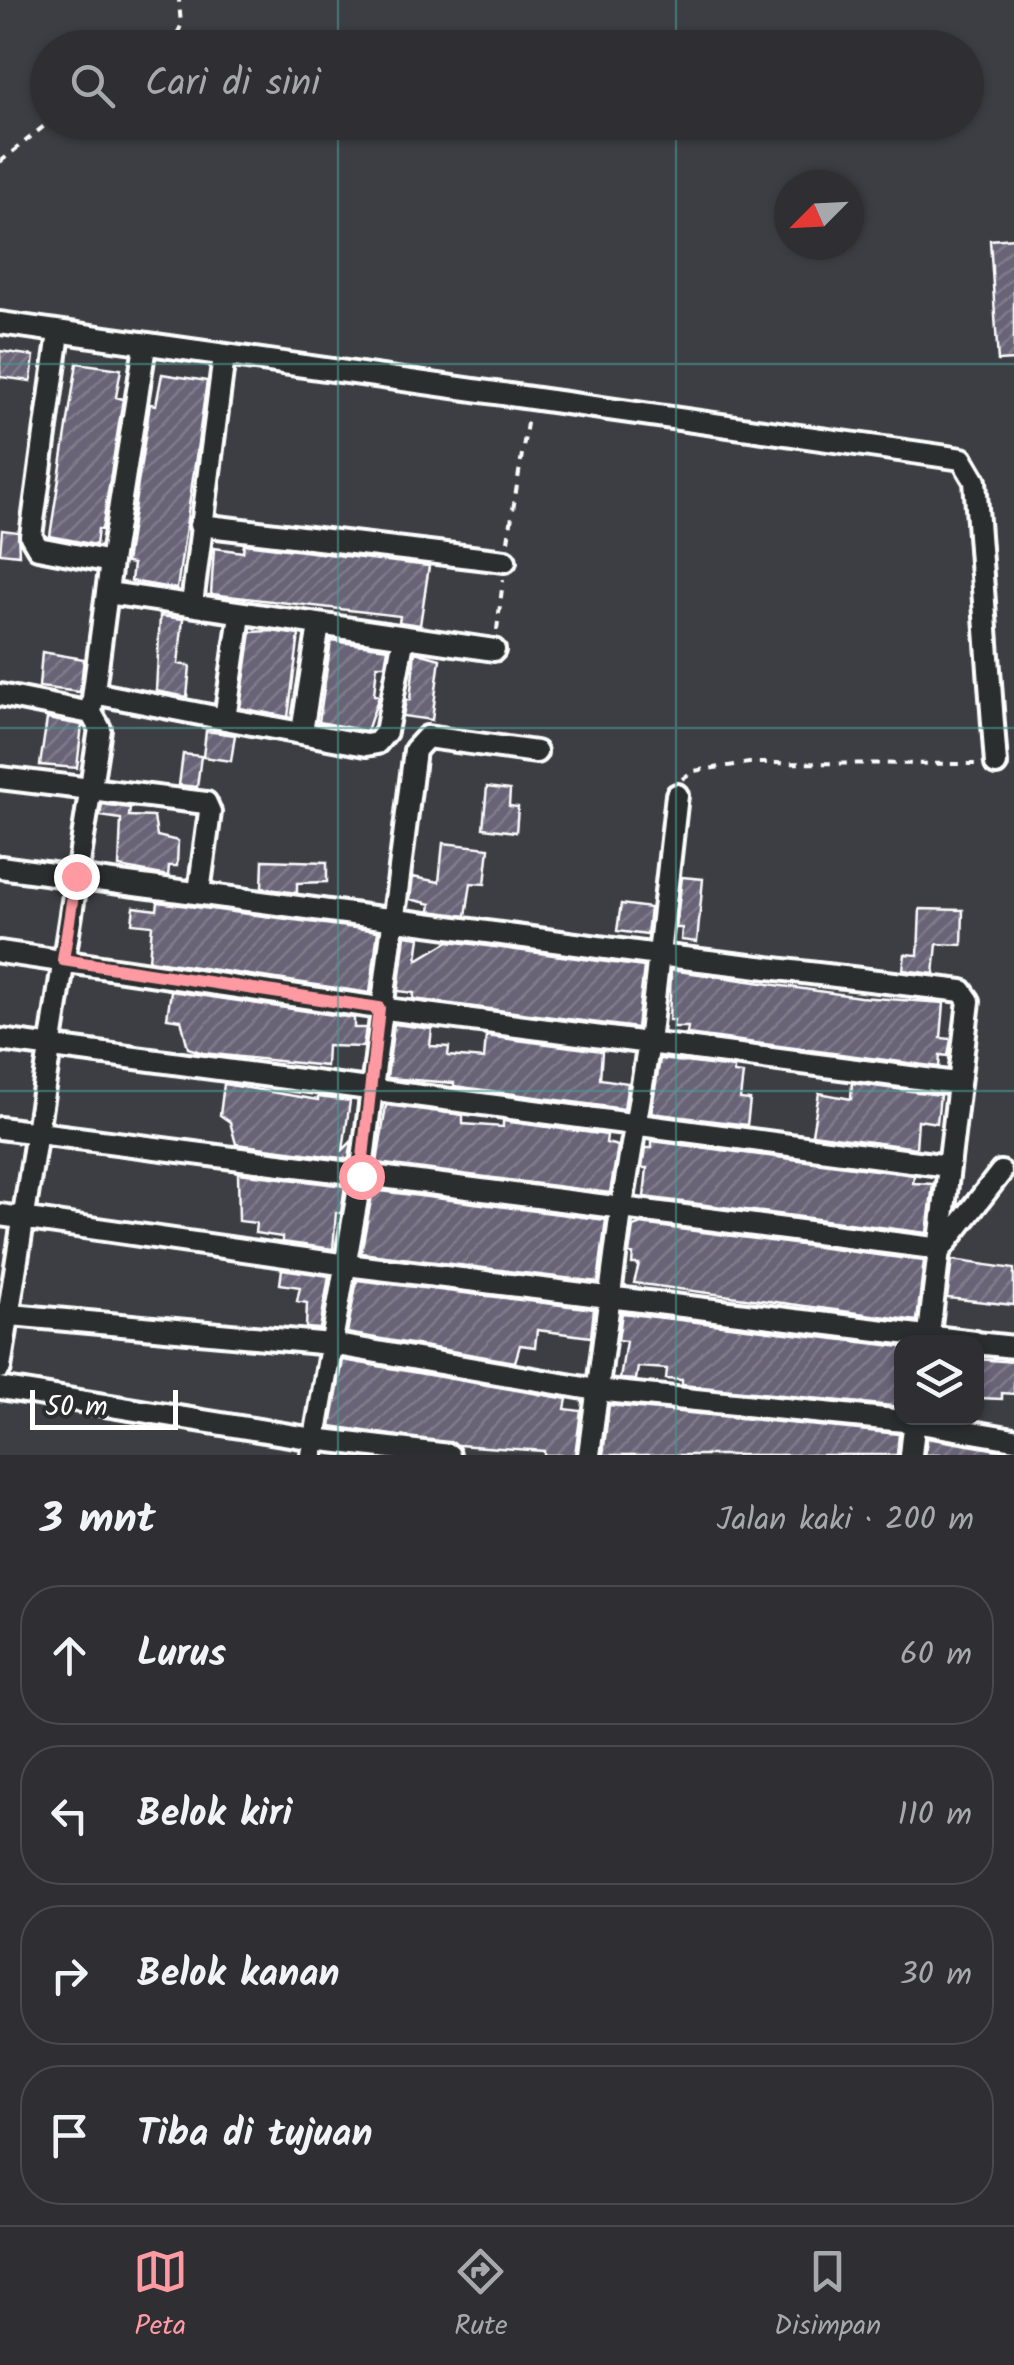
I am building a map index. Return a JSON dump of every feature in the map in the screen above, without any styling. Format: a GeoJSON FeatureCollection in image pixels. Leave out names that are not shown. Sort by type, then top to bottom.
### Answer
{"type":"FeatureCollection","features":[{"type":"Feature","properties":{"kind":"street"},"geometry":{"type":"LineString","coordinates":[[0,323],[962,459],[975,481],[996,764]]}},
{"type":"Feature","properties":{"kind":"street"},"geometry":{"type":"LineString","coordinates":[[59,334],[31,536],[38,548],[111,562]]}},
{"type":"Feature","properties":{"kind":"street"},"geometry":{"type":"LineString","coordinates":[[0,1368],[100,729],[92,703],[145,346]]}},
{"type":"Feature","properties":{"kind":"street"},"geometry":{"type":"LineString","coordinates":[[192,604],[224,356]]}},
{"type":"Feature","properties":{"kind":"street"},"geometry":{"type":"LineString","coordinates":[[200,525],[505,561]]}},
{"type":"Feature","properties":{"kind":"street"},"geometry":{"type":"LineString","coordinates":[[108,593],[494,650]]}},
{"type":"Feature","properties":{"kind":"street"},"geometry":{"type":"LineString","coordinates":[[225,719],[240,614]]}},
{"type":"Feature","properties":{"kind":"street"},"geometry":{"type":"LineString","coordinates":[[302,732],[319,626]]}},
{"type":"Feature","properties":{"kind":"street"},"geometry":{"type":"LineString","coordinates":[[0,695],[225,719],[366,745],[381,740],[404,637]]}},
{"type":"Feature","properties":{"kind":"street"},"geometry":{"type":"LineString","coordinates":[[313,1447],[361,1176],[368,1090],[419,743],[427,737],[536,752]]}},
{"type":"Feature","properties":{"kind":"street"},"geometry":{"type":"LineString","coordinates":[[0,778],[206,803],[210,812],[199,892]]}},
{"type":"Feature","properties":{"kind":"street"},"geometry":{"type":"LineString","coordinates":[[589,1455],[621,1211],[649,1043],[679,787]]}},
{"type":"Feature","properties":{"kind":"street"},"geometry":{"type":"LineString","coordinates":[[0,867],[658,956],[962,991],[969,1001],[956,1083],[929,1335]]}},
{"type":"Feature","properties":{"kind":"street"},"geometry":{"type":"LineString","coordinates":[[0,952],[379,1008],[956,1083]]}},
{"type":"Feature","properties":{"kind":"street"},"geometry":{"type":"LineString","coordinates":[[0,1040],[948,1166]]}},
{"type":"Feature","properties":{"kind":"street"},"geometry":{"type":"LineString","coordinates":[[0,1128],[621,1211],[941,1249]]}},
{"type":"Feature","properties":{"kind":"street"},"geometry":{"type":"LineString","coordinates":[[941,1249],[1001,1172]]}},
{"type":"Feature","properties":{"kind":"street"},"geometry":{"type":"LineString","coordinates":[[0,1215],[347,1265],[894,1335]]}},
{"type":"Feature","properties":{"kind":"street"},"geometry":{"type":"LineString","coordinates":[[6,1314],[330,1344],[596,1390],[894,1418]]}},
{"type":"Feature","properties":{"kind":"street"},"geometry":{"type":"LineString","coordinates":[[984,1344],[1014,1347]]}},
{"type":"Feature","properties":{"kind":"street"},"geometry":{"type":"LineString","coordinates":[[0,1388],[313,1447],[449,1455]]}},
{"type":"Feature","properties":{"kind":"street"},"geometry":{"type":"LineString","coordinates":[[911,1455],[914,1425]]}},
{"type":"Feature","properties":{"kind":"street"},"geometry":{"type":"LineString","coordinates":[[941,1425],[1014,1439]]}},
{"type":"Feature","properties":{"kind":"path"},"geometry":{"type":"LineString","coordinates":[[179,0],[179,30]]}},
{"type":"Feature","properties":{"kind":"path"},"geometry":{"type":"LineString","coordinates":[[0,162],[30,138]]}},
{"type":"Feature","properties":{"kind":"path"},"geometry":{"type":"LineString","coordinates":[[494,650],[531,399]]}},
{"type":"Feature","properties":{"kind":"path"},"geometry":{"type":"LineString","coordinates":[[679,787],[693,771],[749,763],[996,764]]}},
{"type":"Feature","properties":{"kind":"building"},"geometry":{"type":"Polygon","coordinates":[[[1014,238],[1014,360],[998,361],[990,240],[1014,238]]]}},
{"type":"Feature","properties":{"kind":"building"},"geometry":{"type":"Polygon","coordinates":[[[0,351],[34,356],[31,381],[0,377],[0,351]]]}},
{"type":"Feature","properties":{"kind":"building"},"geometry":{"type":"Polygon","coordinates":[[[77,363],[121,369],[116,397],[123,399],[102,530],[98,529],[96,545],[50,536],[77,363]]]}},
{"type":"Feature","properties":{"kind":"building"},"geometry":{"type":"Polygon","coordinates":[[[162,374],[207,381],[177,589],[131,581],[133,564],[126,563],[150,404],[156,405],[162,374]]]}},
{"type":"Feature","properties":{"kind":"building"},"geometry":{"type":"Polygon","coordinates":[[[2,530],[18,532],[19,555],[0,553],[2,530]]]}},
{"type":"Feature","properties":{"kind":"building"},"geometry":{"type":"Polygon","coordinates":[[[244,544],[429,566],[420,625],[399,622],[400,616],[211,594],[214,548],[243,552],[244,544]]]}},
{"type":"Feature","properties":{"kind":"building"},"geometry":{"type":"Polygon","coordinates":[[[160,616],[183,619],[178,664],[190,666],[187,697],[156,691],[160,616]]]}},
{"type":"Feature","properties":{"kind":"building"},"geometry":{"type":"Polygon","coordinates":[[[251,632],[299,635],[288,717],[240,708],[251,632]]]}},
{"type":"Feature","properties":{"kind":"building"},"geometry":{"type":"Polygon","coordinates":[[[331,641],[388,648],[385,665],[377,665],[374,695],[379,696],[367,731],[319,722],[331,641]]]}},
{"type":"Feature","properties":{"kind":"building"},"geometry":{"type":"Polygon","coordinates":[[[42,652],[84,659],[80,692],[39,687],[42,652]]]}},
{"type":"Feature","properties":{"kind":"building"},"geometry":{"type":"Polygon","coordinates":[[[415,652],[440,659],[432,720],[403,716],[406,700],[410,700],[415,652]]]}},
{"type":"Feature","properties":{"kind":"building"},"geometry":{"type":"Polygon","coordinates":[[[47,719],[82,725],[77,768],[40,765],[47,719]]]}},
{"type":"Feature","properties":{"kind":"building"},"geometry":{"type":"Polygon","coordinates":[[[206,731],[235,735],[231,761],[203,757],[206,731]]]}},
{"type":"Feature","properties":{"kind":"building"},"geometry":{"type":"Polygon","coordinates":[[[183,754],[201,756],[197,787],[179,785],[183,754]]]}},
{"type":"Feature","properties":{"kind":"building"},"geometry":{"type":"Polygon","coordinates":[[[487,787],[510,790],[509,806],[518,807],[516,832],[483,828],[487,787]]]}},
{"type":"Feature","properties":{"kind":"building"},"geometry":{"type":"Polygon","coordinates":[[[102,804],[130,808],[129,816],[154,817],[157,836],[178,841],[177,866],[169,866],[168,876],[119,867],[121,819],[100,816],[102,804]]]}},
{"type":"Feature","properties":{"kind":"building"},"geometry":{"type":"Polygon","coordinates":[[[443,843],[489,848],[485,884],[471,883],[466,916],[430,911],[431,904],[410,899],[413,877],[439,882],[443,843]]]}},
{"type":"Feature","properties":{"kind":"building"},"geometry":{"type":"Polygon","coordinates":[[[263,860],[327,862],[327,882],[297,883],[297,893],[262,888],[263,860]]]}},
{"type":"Feature","properties":{"kind":"building"},"geometry":{"type":"Polygon","coordinates":[[[682,877],[703,879],[697,942],[681,940],[682,928],[676,928],[682,877]]]}},
{"type":"Feature","properties":{"kind":"building"},"geometry":{"type":"Polygon","coordinates":[[[158,902],[378,931],[370,993],[149,960],[152,925],[132,923],[134,907],[157,910],[158,902]]]}},
{"type":"Feature","properties":{"kind":"building"},"geometry":{"type":"Polygon","coordinates":[[[621,904],[650,908],[647,935],[617,931],[621,904]]]}},
{"type":"Feature","properties":{"kind":"building"},"geometry":{"type":"Polygon","coordinates":[[[920,909],[963,910],[962,945],[937,944],[934,974],[903,970],[905,954],[918,955],[920,909]]]}},
{"type":"Feature","properties":{"kind":"building"},"geometry":{"type":"Polygon","coordinates":[[[405,935],[420,937],[417,960],[449,941],[644,967],[637,1028],[413,999],[414,993],[398,991],[405,935]]]}},
{"type":"Feature","properties":{"kind":"building"},"geometry":{"type":"Polygon","coordinates":[[[671,970],[860,997],[944,1003],[941,1038],[951,1039],[948,1056],[940,1055],[939,1067],[687,1034],[688,1027],[673,1027],[674,1020],[669,1020],[671,970]]]}},
{"type":"Feature","properties":{"kind":"building"},"geometry":{"type":"Polygon","coordinates":[[[171,991],[354,1018],[354,1028],[366,1028],[363,1047],[327,1046],[326,1066],[203,1053],[188,1048],[181,1020],[167,1018],[171,991]]]}},
{"type":"Feature","properties":{"kind":"building"},"geometry":{"type":"Polygon","coordinates":[[[394,1024],[432,1029],[430,1046],[449,1047],[448,1056],[484,1059],[486,1036],[602,1051],[600,1079],[628,1083],[624,1109],[454,1083],[387,1078],[394,1024]]]}},
{"type":"Feature","properties":{"kind":"building"},"geometry":{"type":"Polygon","coordinates":[[[660,1059],[734,1068],[734,1073],[743,1074],[740,1099],[750,1100],[747,1125],[651,1113],[660,1059]]]}},
{"type":"Feature","properties":{"kind":"building"},"geometry":{"type":"Polygon","coordinates":[[[852,1083],[940,1095],[937,1123],[918,1120],[916,1148],[812,1134],[819,1093],[851,1099],[852,1083]]]}},
{"type":"Feature","properties":{"kind":"building"},"geometry":{"type":"Polygon","coordinates":[[[224,1084],[318,1100],[350,1101],[343,1150],[352,1141],[349,1159],[236,1144],[230,1122],[220,1115],[224,1084]]]}},
{"type":"Feature","properties":{"kind":"building"},"geometry":{"type":"Polygon","coordinates":[[[386,1105],[463,1115],[463,1124],[503,1127],[503,1121],[607,1135],[606,1143],[618,1146],[610,1193],[377,1163],[386,1105]]]}},
{"type":"Feature","properties":{"kind":"building"},"geometry":{"type":"Polygon","coordinates":[[[652,1141],[914,1175],[913,1183],[933,1184],[927,1233],[644,1197],[647,1168],[642,1168],[645,1148],[652,1148],[652,1141]]]}},
{"type":"Feature","properties":{"kind":"building"},"geometry":{"type":"Polygon","coordinates":[[[238,1173],[345,1186],[341,1213],[336,1213],[333,1249],[282,1242],[282,1237],[255,1233],[256,1223],[239,1221],[238,1173]]]}},
{"type":"Feature","properties":{"kind":"building"},"geometry":{"type":"Polygon","coordinates":[[[373,1190],[606,1220],[598,1282],[361,1253],[373,1190]]]}},
{"type":"Feature","properties":{"kind":"building"},"geometry":{"type":"Polygon","coordinates":[[[641,1224],[924,1261],[917,1321],[634,1283],[639,1264],[632,1264],[633,1254],[629,1253],[633,1227],[641,1224]]]}},
{"type":"Feature","properties":{"kind":"building"},"geometry":{"type":"Polygon","coordinates":[[[952,1260],[1014,1269],[1014,1305],[947,1298],[952,1260]]]}},
{"type":"Feature","properties":{"kind":"building"},"geometry":{"type":"Polygon","coordinates":[[[282,1269],[329,1276],[320,1329],[306,1328],[307,1303],[297,1301],[300,1287],[280,1284],[282,1269]]]}},
{"type":"Feature","properties":{"kind":"building"},"geometry":{"type":"Polygon","coordinates":[[[357,1280],[594,1309],[591,1337],[537,1330],[535,1347],[520,1345],[515,1362],[347,1333],[357,1280]]]}},
{"type":"Feature","properties":{"kind":"building"},"geometry":{"type":"Polygon","coordinates":[[[622,1313],[894,1346],[894,1406],[682,1385],[682,1380],[666,1379],[667,1369],[638,1367],[636,1380],[620,1379],[626,1341],[618,1340],[622,1313]]]}},
{"type":"Feature","properties":{"kind":"building"},"geometry":{"type":"Polygon","coordinates":[[[343,1360],[567,1399],[565,1409],[581,1411],[575,1455],[458,1445],[331,1426],[343,1360]]]}},
{"type":"Feature","properties":{"kind":"building"},"geometry":{"type":"Polygon","coordinates":[[[984,1360],[1014,1362],[1014,1394],[1002,1393],[1002,1399],[984,1398],[984,1360]]]}},
{"type":"Feature","properties":{"kind":"building"},"geometry":{"type":"Polygon","coordinates":[[[609,1405],[899,1434],[897,1455],[603,1455],[609,1405]]]}},
{"type":"Feature","properties":{"kind":"building"},"geometry":{"type":"Polygon","coordinates":[[[927,1438],[1004,1451],[1004,1455],[925,1455],[927,1438]]]}},
{"type":"Feature","properties":{"kind":"route"},"geometry":{"type":"LineString","coordinates":[[76,876],[63,960],[379,1008],[361,1176]]}}]}
